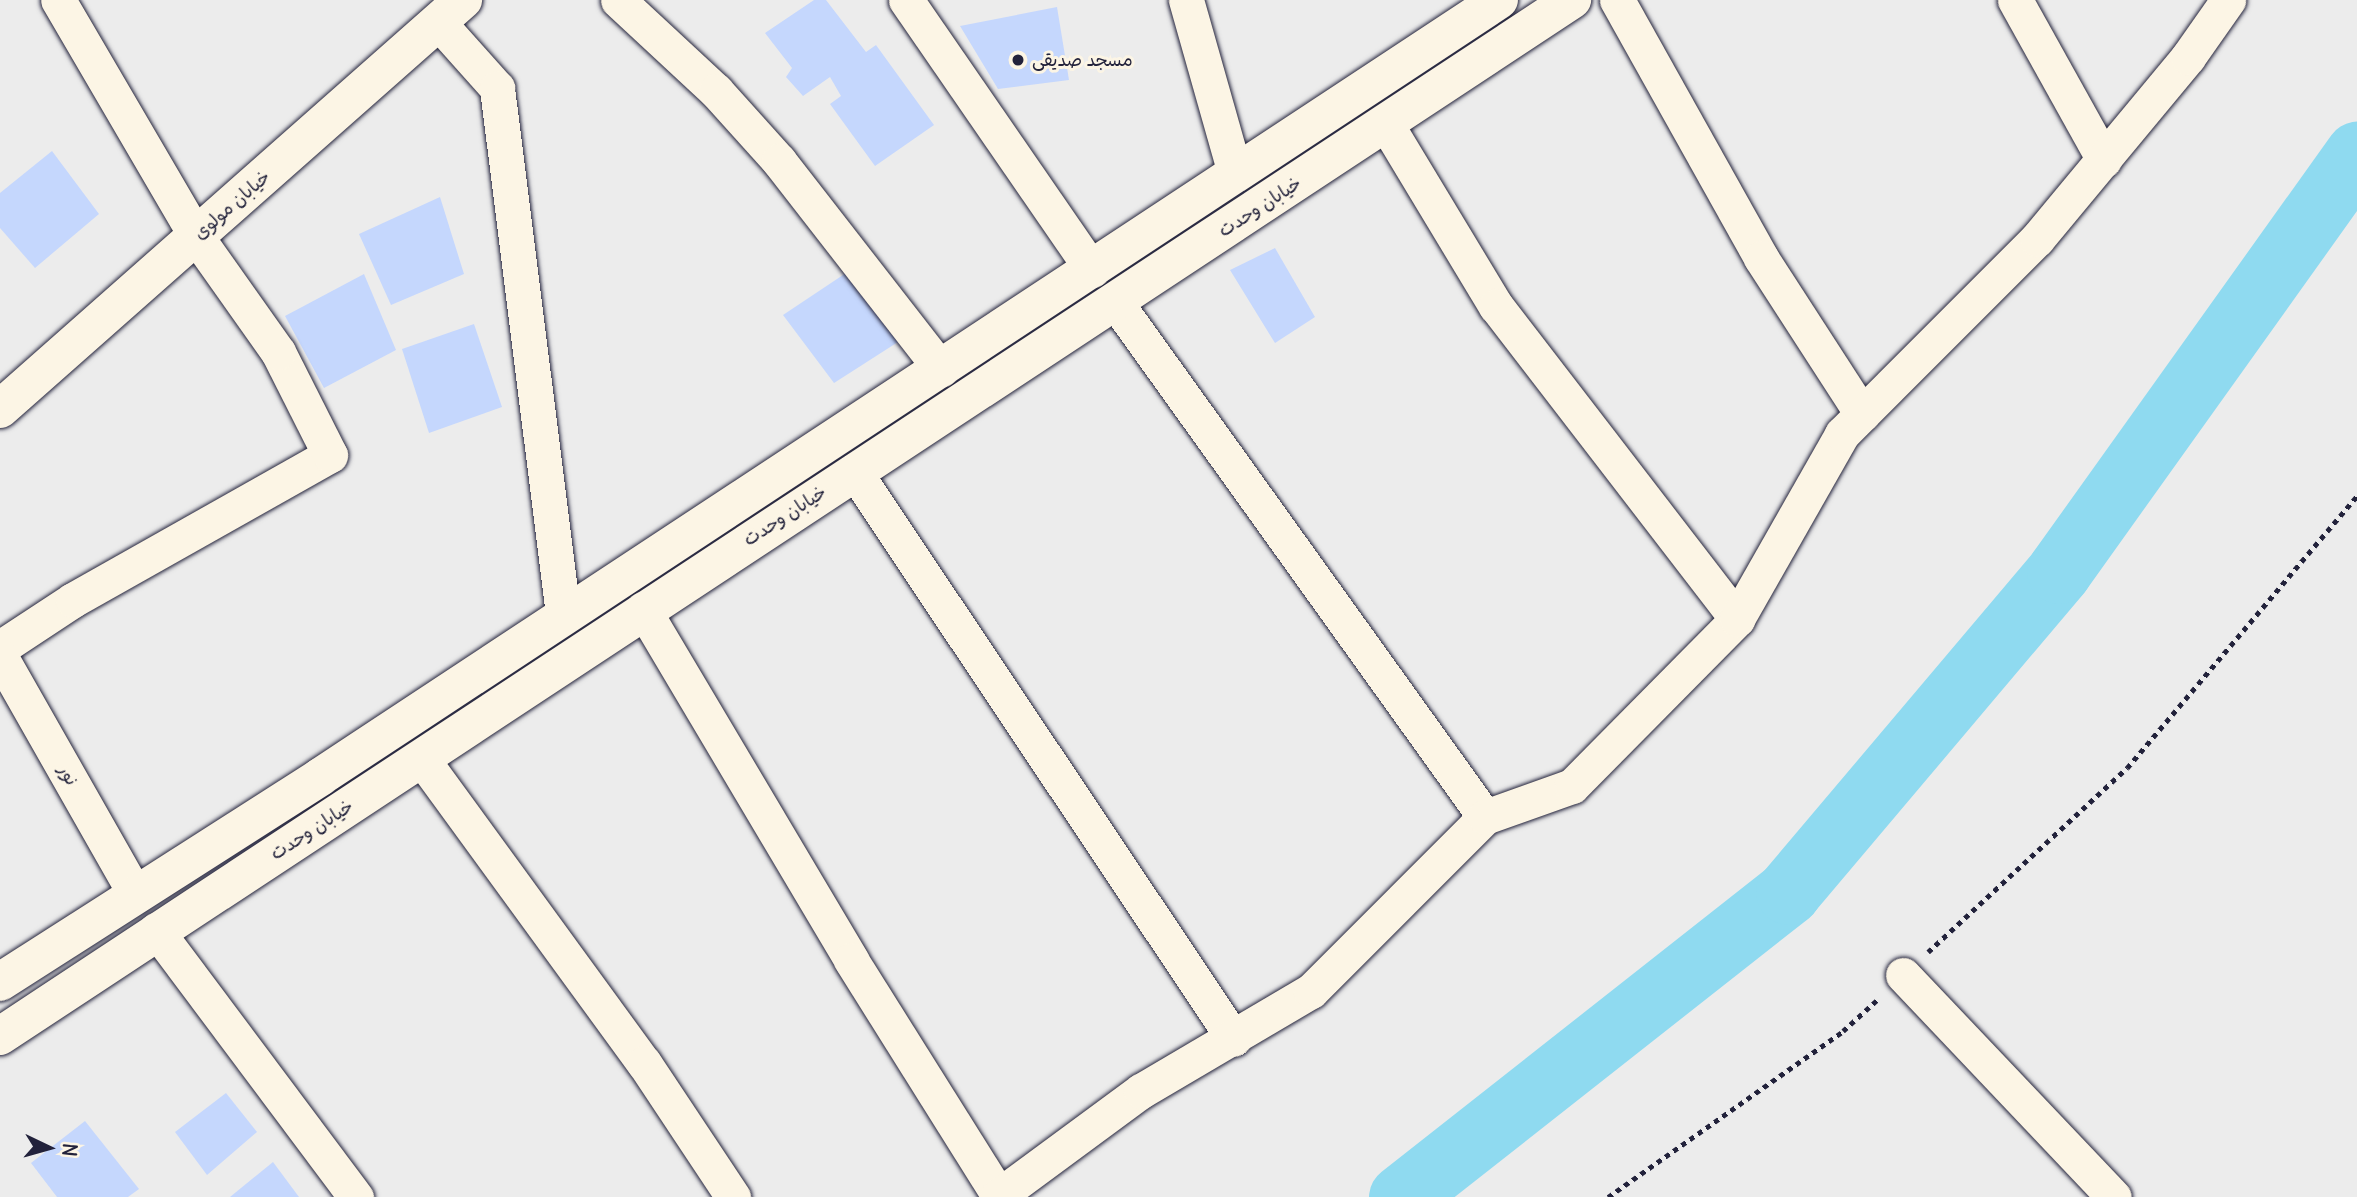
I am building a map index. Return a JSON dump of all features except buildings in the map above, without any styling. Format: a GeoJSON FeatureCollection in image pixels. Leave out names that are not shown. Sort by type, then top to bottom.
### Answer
{"type":"FeatureCollection","features":[{"type":"Feature","properties":{"kind":"street"},"geometry":{"type":"LineString","coordinates":[[0,648],[73,600],[330,455],[278,352],[196,236],[58,0]]}},
{"type":"Feature","properties":{"kind":"street"},"geometry":{"type":"LineString","coordinates":[[618,0],[716,91],[779,161],[941,369]]}},
{"type":"Feature","properties":{"kind":"street"},"geometry":{"type":"LineString","coordinates":[[906,0],[1092,270],[1485,817]]}},
{"type":"Feature","properties":{"kind":"street"},"geometry":{"type":"LineString","coordinates":[[1186,0],[1235,173]]}},
{"type":"Feature","properties":{"kind":"street"},"geometry":{"type":"LineString","coordinates":[[0,982],[941,369],[1499,0]]}},
{"type":"Feature","properties":{"kind":"street","name":"خیابان وحدت"},"geometry":{"type":"LineString","coordinates":[[0,1036],[156,930],[422,759],[582,649],[1572,0]]}},
{"type":"Feature","properties":{"kind":"street"},"geometry":{"type":"LineString","coordinates":[[1617,0],[1761,258],[1862,414]]}},
{"type":"Feature","properties":{"kind":"street"},"geometry":{"type":"LineString","coordinates":[[2015,0],[2104,160]]}},
{"type":"Feature","properties":{"kind":"street"},"geometry":{"type":"LineString","coordinates":[[643,609],[852,960],[998,1196],[1141,1091],[1234,1039],[1311,991],[1485,817],[1572,786],[1737,619],[1842,434],[2037,239],[2188,57],[2228,0]]}},
{"type":"Feature","properties":{"kind":"street"},"geometry":{"type":"LineString","coordinates":[[451,11],[497,88],[563,614],[582,649]]}},
{"type":"Feature","properties":{"kind":"street","name":"خیابان مولوی"},"geometry":{"type":"LineString","coordinates":[[0,409],[451,11]]}},
{"type":"Feature","properties":{"kind":"street"},"geometry":{"type":"LineString","coordinates":[[1386,124],[1496,306],[1737,619]]}},
{"type":"Feature","properties":{"kind":"street"},"geometry":{"type":"LineString","coordinates":[[854,471],[1234,1039]]}},
{"type":"Feature","properties":{"kind":"street","name":"نور"},"geometry":{"type":"LineString","coordinates":[[0,656],[136,895]]}},
{"type":"Feature","properties":{"kind":"street"},"geometry":{"type":"LineString","coordinates":[[422,759],[644,1063],[733,1197]]}},
{"type":"Feature","properties":{"kind":"street"},"geometry":{"type":"LineString","coordinates":[[136,895],[156,930],[356,1197]]}},
{"type":"Feature","properties":{"kind":"street"},"geometry":{"type":"LineString","coordinates":[[1903,975],[2114,1197]]}},
{"type":"Feature","properties":{"kind":"path"},"geometry":{"type":"LineString","coordinates":[[1608,1197],[1843,1031],[2127,768],[2357,496]]}},
{"type":"Feature","properties":{"kind":"waterway"},"geometry":{"type":"LineString","coordinates":[[1401,1197],[1788,892],[2059,571],[2357,154]]}},
{"type":"Feature","properties":{"kind":"place","name":"مسجد صدیقی"},"geometry":{"type":"Point","coordinates":[1018,60]}}]}
